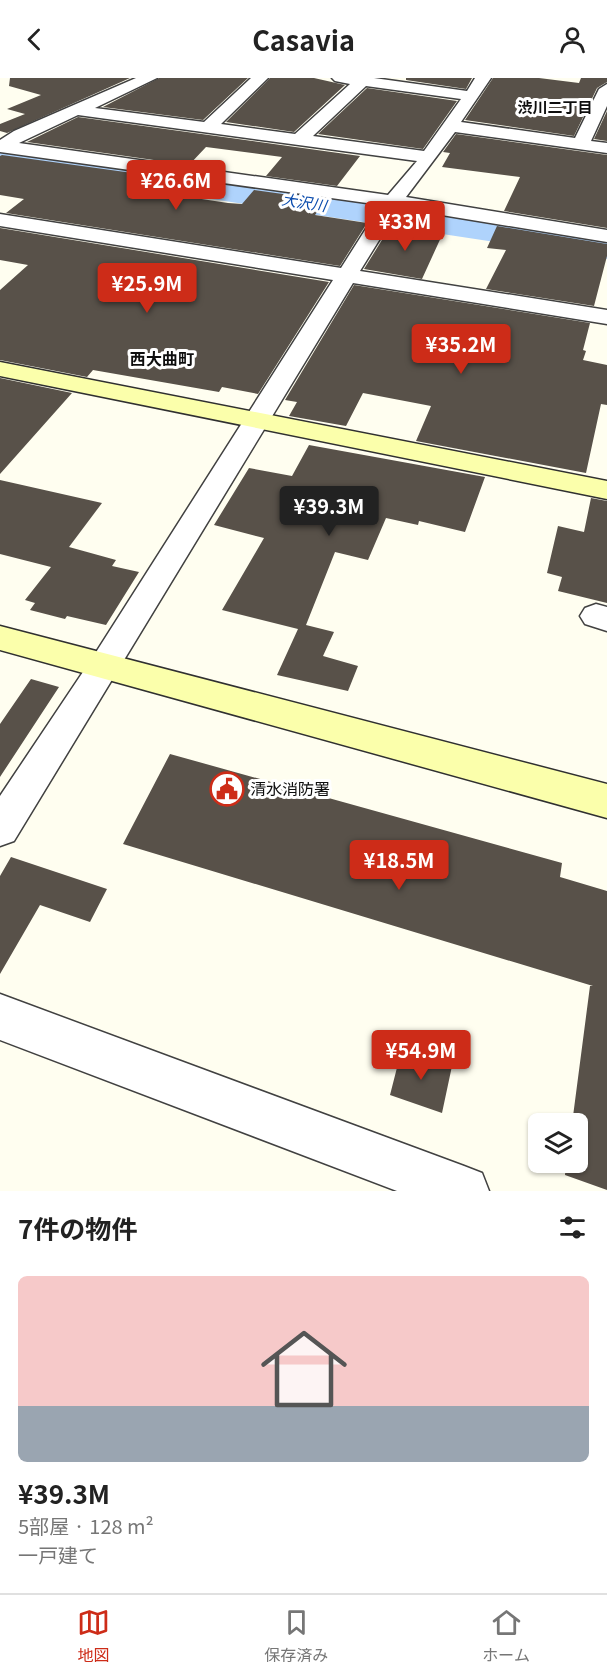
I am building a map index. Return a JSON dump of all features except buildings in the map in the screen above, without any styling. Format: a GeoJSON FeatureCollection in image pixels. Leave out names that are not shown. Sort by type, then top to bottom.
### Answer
{"type":"FeatureCollection","features":[{"type":"Feature","properties":{"kind":"street"},"geometry":{"type":"LineString","coordinates":[[1,147],[20,135],[149,78]]}},
{"type":"Feature","properties":{"kind":"street"},"geometry":{"type":"LineString","coordinates":[[207,128],[260,78]]}},
{"type":"Feature","properties":{"kind":"street"},"geometry":{"type":"LineString","coordinates":[[340,78],[472,96]]}},
{"type":"Feature","properties":{"kind":"street"},"geometry":{"type":"LineString","coordinates":[[0,830],[105,666],[393,201],[429,157],[483,78]]}},
{"type":"Feature","properties":{"kind":"street"},"geometry":{"type":"LineString","coordinates":[[299,140],[362,81]]}},
{"type":"Feature","properties":{"kind":"street"},"geometry":{"type":"LineString","coordinates":[[581,144],[607,89]]}},
{"type":"Feature","properties":{"kind":"street"},"geometry":{"type":"LineString","coordinates":[[76,110],[429,157]]}},
{"type":"Feature","properties":{"kind":"street"},"geometry":{"type":"LineString","coordinates":[[451,126],[607,148]]}},
{"type":"Feature","properties":{"kind":"street"},"geometry":{"type":"LineString","coordinates":[[1,147],[393,201],[607,236]]}},
{"type":"Feature","properties":{"kind":"street"},"geometry":{"type":"LineString","coordinates":[[0,220],[607,317]]}},
{"type":"Feature","properties":{"kind":"street"},"geometry":{"type":"LineString","coordinates":[[0,369],[607,490]]}},
{"type":"Feature","properties":{"kind":"street"},"geometry":{"type":"LineString","coordinates":[[0,638],[607,801]]}},
{"type":"Feature","properties":{"kind":"street"},"geometry":{"type":"LineString","coordinates":[[0,1017],[464,1191]]}},
{"type":"Feature","properties":{"kind":"waterway","name":"大沢川"},"geometry":{"type":"LineString","coordinates":[[0,157],[607,248]]}},
{"type":"Feature","properties":{"kind":"place","name":"清水消防署"},"geometry":{"type":"Point","coordinates":[227,789]}},
{"type":"Feature","properties":{"kind":"district","name":"渋川二丁目"},"geometry":{"type":"Point","coordinates":[555,108]}},
{"type":"Feature","properties":{"kind":"district","name":"西大曲町"},"geometry":{"type":"Point","coordinates":[162,359]}}]}
